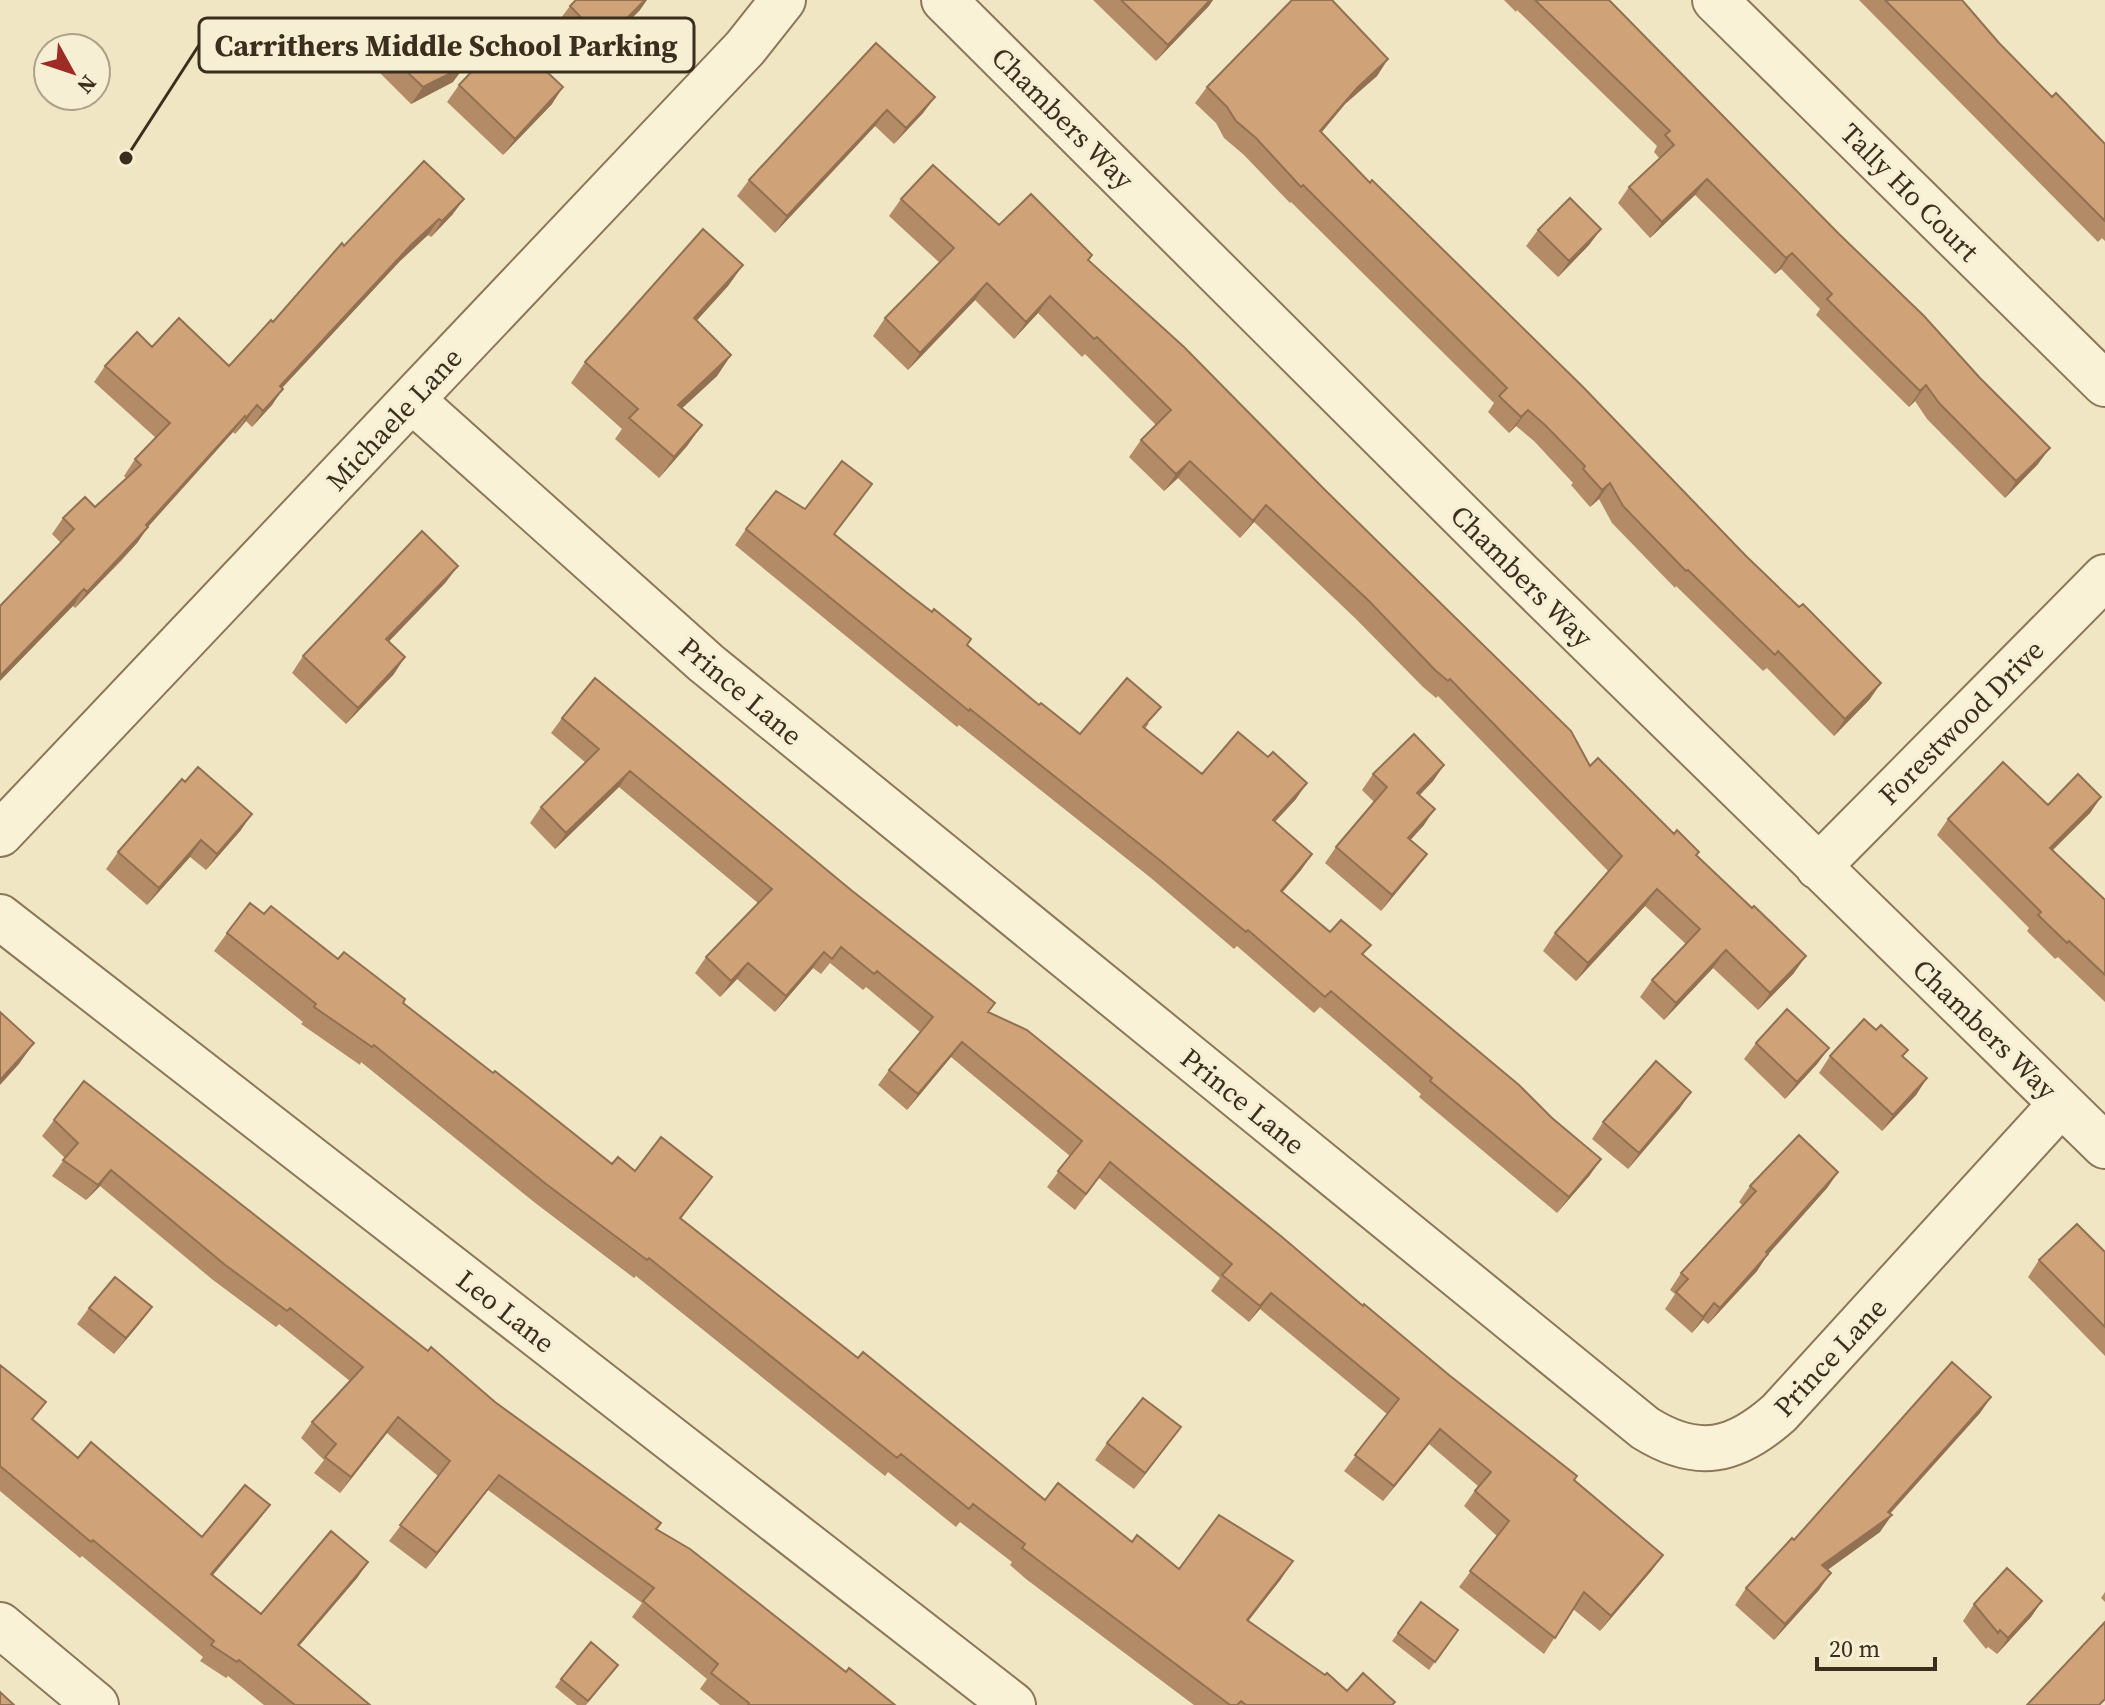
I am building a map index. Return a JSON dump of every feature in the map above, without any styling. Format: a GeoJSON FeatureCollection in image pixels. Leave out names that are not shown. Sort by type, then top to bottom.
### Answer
{"type":"FeatureCollection","features":[{"type":"Feature","properties":{"kind":"street","name":"Michaele Lane"},"geometry":{"type":"LineString","coordinates":[[0,834],[745,48],[783,0]]}},
{"type":"Feature","properties":{"kind":"street","name":"Chambers Way"},"geometry":{"type":"LineString","coordinates":[[944,0],[1519,573],[2105,1146]]}},
{"type":"Feature","properties":{"kind":"street","name":"Tally Ho Court"},"geometry":{"type":"LineString","coordinates":[[1715,0],[2105,384]]}},
{"type":"Feature","properties":{"kind":"street","name":"Prince Lane"},"geometry":{"type":"LineString","coordinates":[[412,400],[706,663],[1645,1428],[1664,1440],[1698,1449],[1721,1448],[1756,1433],[1779,1413],[2061,1104]]}},
{"type":"Feature","properties":{"kind":"street","name":"Forestwood Drive"},"geometry":{"type":"LineString","coordinates":[[1818,867],[2105,577]]}},
{"type":"Feature","properties":{"kind":"street","name":"Leo Lane"},"geometry":{"type":"LineString","coordinates":[[0,917],[1013,1705]]}},
{"type":"Feature","properties":{"kind":"street"},"geometry":{"type":"LineString","coordinates":[[0,1625],[96,1705]]}},
{"type":"Feature","properties":{"kind":"building"},"geometry":{"type":"Polygon","coordinates":[[[576,0],[645,0],[604,41],[570,6],[576,0]]]}},
{"type":"Feature","properties":{"kind":"building"},"geometry":{"type":"Polygon","coordinates":[[[1121,0],[1210,0],[1168,45],[1121,0]]]}},
{"type":"Feature","properties":{"kind":"building"},"geometry":{"type":"Polygon","coordinates":[[[1292,0],[1332,0],[1388,59],[1357,88],[1320,131],[1583,387],[1746,556],[1799,607],[1803,604],[1881,683],[1845,719],[1778,651],[1775,655],[1686,571],[1623,506],[1610,483],[1602,490],[1583,469],[1585,466],[1545,425],[1528,410],[1521,417],[1499,396],[1507,388],[1303,185],[1301,187],[1207,87],[1292,0]]]}},
{"type":"Feature","properties":{"kind":"building"},"geometry":{"type":"Polygon","coordinates":[[[1535,0],[1609,0],[1924,316],[2050,448],[2016,481],[1939,403],[1926,385],[1920,391],[1827,299],[1832,294],[1792,253],[1786,258],[1707,179],[1662,222],[1629,187],[1674,145],[1665,135],[1670,131],[1535,0]]]}},
{"type":"Feature","properties":{"kind":"building"},"geometry":{"type":"Polygon","coordinates":[[[1885,0],[1962,0],[2052,97],[2056,93],[2105,144],[2105,221],[1885,0]]]}},
{"type":"Feature","properties":{"kind":"building"},"geometry":{"type":"Polygon","coordinates":[[[417,18],[465,66],[423,87],[385,51],[417,18]]]}},
{"type":"Feature","properties":{"kind":"building"},"geometry":{"type":"Polygon","coordinates":[[[507,34],[563,87],[515,139],[459,85],[507,34]]]}},
{"type":"Feature","properties":{"kind":"building"},"geometry":{"type":"Polygon","coordinates":[[[876,43],[935,97],[906,128],[887,110],[787,216],[749,180],[876,43]]]}},
{"type":"Feature","properties":{"kind":"building"},"geometry":{"type":"Polygon","coordinates":[[[424,161],[464,199],[411,245],[280,386],[283,389],[263,411],[257,405],[245,416],[87,592],[84,589],[0,676],[0,606],[74,529],[63,518],[85,497],[95,507],[141,465],[135,459],[170,423],[105,366],[137,332],[152,347],[179,318],[229,366],[271,320],[273,322],[342,243],[344,246],[424,161]]]}},
{"type":"Feature","properties":{"kind":"building"},"geometry":{"type":"Polygon","coordinates":[[[933,165],[999,225],[1031,194],[1092,255],[1088,260],[1184,347],[1571,731],[1590,766],[1598,758],[1674,834],[1677,830],[1699,852],[1696,855],[1806,956],[1770,993],[1726,950],[1676,1003],[1652,980],[1700,929],[1657,889],[1588,963],[1555,933],[1622,856],[1450,679],[1448,681],[1435,670],[1369,601],[1266,505],[1253,521],[1190,461],[1176,474],[1141,440],[1171,410],[1097,337],[1094,339],[1050,296],[1026,322],[987,283],[920,353],[885,318],[954,248],[901,199],[933,165]]]}},
{"type":"Feature","properties":{"kind":"building"},"geometry":{"type":"Polygon","coordinates":[[[1570,198],[1601,229],[1569,261],[1538,230],[1570,198]]]}},
{"type":"Feature","properties":{"kind":"building"},"geometry":{"type":"Polygon","coordinates":[[[703,229],[743,265],[694,318],[731,355],[678,405],[702,425],[674,457],[629,418],[638,409],[585,362],[703,229]]]}},
{"type":"Feature","properties":{"kind":"building"},"geometry":{"type":"Polygon","coordinates":[[[842,461],[872,484],[834,534],[971,639],[967,645],[1039,705],[1041,703],[1080,734],[1127,678],[1161,707],[1143,727],[1202,774],[1238,732],[1268,757],[1273,752],[1307,783],[1273,820],[1312,854],[1281,891],[1330,932],[1341,920],[1371,945],[1362,954],[1519,1085],[1601,1159],[1569,1197],[1430,1081],[1432,1078],[1331,991],[1325,997],[1248,930],[1246,932],[969,711],[746,529],[776,491],[805,509],[842,461]]]}},
{"type":"Feature","properties":{"kind":"building"},"geometry":{"type":"Polygon","coordinates":[[[422,531],[458,566],[386,639],[405,657],[358,708],[303,656],[422,531]]]}},
{"type":"Feature","properties":{"kind":"building"},"geometry":{"type":"Polygon","coordinates":[[[595,678],[851,890],[995,1003],[988,1012],[1027,1030],[1363,1306],[1577,1476],[1574,1480],[1663,1555],[1611,1616],[1584,1592],[1555,1638],[1470,1571],[1509,1521],[1475,1491],[1491,1472],[1440,1429],[1394,1486],[1355,1455],[1399,1399],[1271,1293],[1260,1306],[1222,1275],[1232,1264],[1110,1162],[1086,1194],[1058,1171],[1082,1141],[962,1042],[918,1094],[889,1070],[933,1017],[877,971],[874,974],[841,947],[832,959],[824,952],[786,996],[748,963],[731,981],[706,957],[772,889],[630,771],[566,833],[541,807],[599,749],[562,718],[595,678]]]}},
{"type":"Feature","properties":{"kind":"building"},"geometry":{"type":"Polygon","coordinates":[[[1414,734],[1444,765],[1417,793],[1435,809],[1408,838],[1427,854],[1392,895],[1336,847],[1387,787],[1373,774],[1414,734]]]}},
{"type":"Feature","properties":{"kind":"building"},"geometry":{"type":"Polygon","coordinates":[[[2003,762],[2048,805],[2078,774],[2101,797],[2050,848],[2105,900],[2105,975],[2038,915],[2041,912],[1948,819],[2003,762]]]}},
{"type":"Feature","properties":{"kind":"building"},"geometry":{"type":"Polygon","coordinates":[[[198,767],[252,814],[217,854],[201,840],[159,888],[118,852],[182,779],[185,782],[198,767]]]}},
{"type":"Feature","properties":{"kind":"building"},"geometry":{"type":"Polygon","coordinates":[[[250,903],[264,914],[271,906],[338,959],[344,952],[405,999],[403,1003],[612,1164],[618,1157],[635,1171],[661,1137],[712,1177],[680,1218],[858,1358],[863,1352],[1045,1500],[1058,1483],[1132,1542],[1137,1535],[1179,1569],[1219,1515],[1293,1561],[1247,1620],[1325,1675],[1327,1673],[1347,1691],[1363,1673],[1395,1702],[1392,1705],[1246,1705],[1241,1701],[1230,1705],[1022,1548],[1025,1544],[973,1504],[969,1509],[901,1454],[897,1458],[649,1258],[647,1260],[546,1184],[374,1045],[372,1047],[314,1007],[316,1004],[227,933],[250,903]]]}},
{"type":"Feature","properties":{"kind":"building"},"geometry":{"type":"Polygon","coordinates":[[[1787,1009],[1829,1048],[1797,1082],[1756,1043],[1787,1009]]]}},
{"type":"Feature","properties":{"kind":"building"},"geometry":{"type":"Polygon","coordinates":[[[0,1012],[34,1043],[0,1080],[0,1012]]]}},
{"type":"Feature","properties":{"kind":"building"},"geometry":{"type":"Polygon","coordinates":[[[1864,1019],[1876,1030],[1881,1025],[1908,1050],[1902,1056],[1927,1078],[1893,1115],[1830,1056],[1864,1019]]]}},
{"type":"Feature","properties":{"kind":"building"},"geometry":{"type":"Polygon","coordinates":[[[1656,1061],[1691,1092],[1639,1153],[1603,1122],[1656,1061]]]}},
{"type":"Feature","properties":{"kind":"building"},"geometry":{"type":"Polygon","coordinates":[[[84,1081],[428,1351],[431,1347],[495,1402],[661,1523],[656,1529],[690,1549],[846,1672],[849,1668],[895,1705],[748,1705],[711,1673],[718,1664],[643,1601],[654,1588],[499,1475],[437,1553],[400,1525],[450,1461],[398,1417],[351,1477],[325,1457],[336,1444],[312,1422],[363,1367],[290,1308],[287,1311],[224,1264],[111,1170],[98,1185],[63,1160],[78,1143],[54,1120],[84,1081]]]}},
{"type":"Feature","properties":{"kind":"building"},"geometry":{"type":"Polygon","coordinates":[[[1799,1135],[1838,1172],[1720,1308],[1714,1303],[1703,1317],[1676,1292],[1688,1279],[1681,1273],[1756,1191],[1750,1186],[1799,1135]]]}},
{"type":"Feature","properties":{"kind":"building"},"geometry":{"type":"Polygon","coordinates":[[[2077,1224],[2105,1252],[2105,1327],[2039,1260],[2077,1224]]]}},
{"type":"Feature","properties":{"kind":"building"},"geometry":{"type":"Polygon","coordinates":[[[115,1277],[152,1307],[126,1338],[89,1308],[115,1277]]]}},
{"type":"Feature","properties":{"kind":"building"},"geometry":{"type":"Polygon","coordinates":[[[1952,1362],[1991,1397],[1888,1512],[1892,1515],[1822,1565],[1831,1573],[1785,1624],[1746,1588],[1792,1538],[1794,1540],[1952,1362]]]}},
{"type":"Feature","properties":{"kind":"building"},"geometry":{"type":"Polygon","coordinates":[[[0,1365],[46,1402],[32,1419],[78,1458],[91,1442],[202,1537],[245,1485],[270,1505],[211,1574],[261,1614],[331,1531],[368,1562],[298,1645],[370,1705],[295,1705],[239,1660],[237,1662],[211,1645],[214,1641],[0,1466],[0,1365]]]}},
{"type":"Feature","properties":{"kind":"building"},"geometry":{"type":"Polygon","coordinates":[[[1143,1398],[1181,1427],[1145,1473],[1107,1443],[1143,1398]]]}},
{"type":"Feature","properties":{"kind":"building"},"geometry":{"type":"Polygon","coordinates":[[[2007,1568],[2042,1601],[2008,1638],[2000,1630],[1998,1633],[1974,1604],[2007,1568]]]}},
{"type":"Feature","properties":{"kind":"building"},"geometry":{"type":"Polygon","coordinates":[[[1421,1602],[1458,1630],[1435,1662],[1398,1633],[1421,1602]]]}},
{"type":"Feature","properties":{"kind":"building"},"geometry":{"type":"Polygon","coordinates":[[[2105,1622],[2105,1699],[2099,1705],[2027,1705],[2105,1622]]]}},
{"type":"Feature","properties":{"kind":"building"},"geometry":{"type":"Polygon","coordinates":[[[591,1642],[618,1665],[588,1701],[561,1679],[591,1642]]]}},
{"type":"Feature","properties":{"kind":"building"},"geometry":{"type":"Polygon","coordinates":[[[0,1692],[14,1705],[0,1705],[0,1692]]]}},
{"type":"Feature","properties":{"kind":"place","name":"Carrithers Middle School Parking"},"geometry":{"type":"Point","coordinates":[126,158]}}]}
